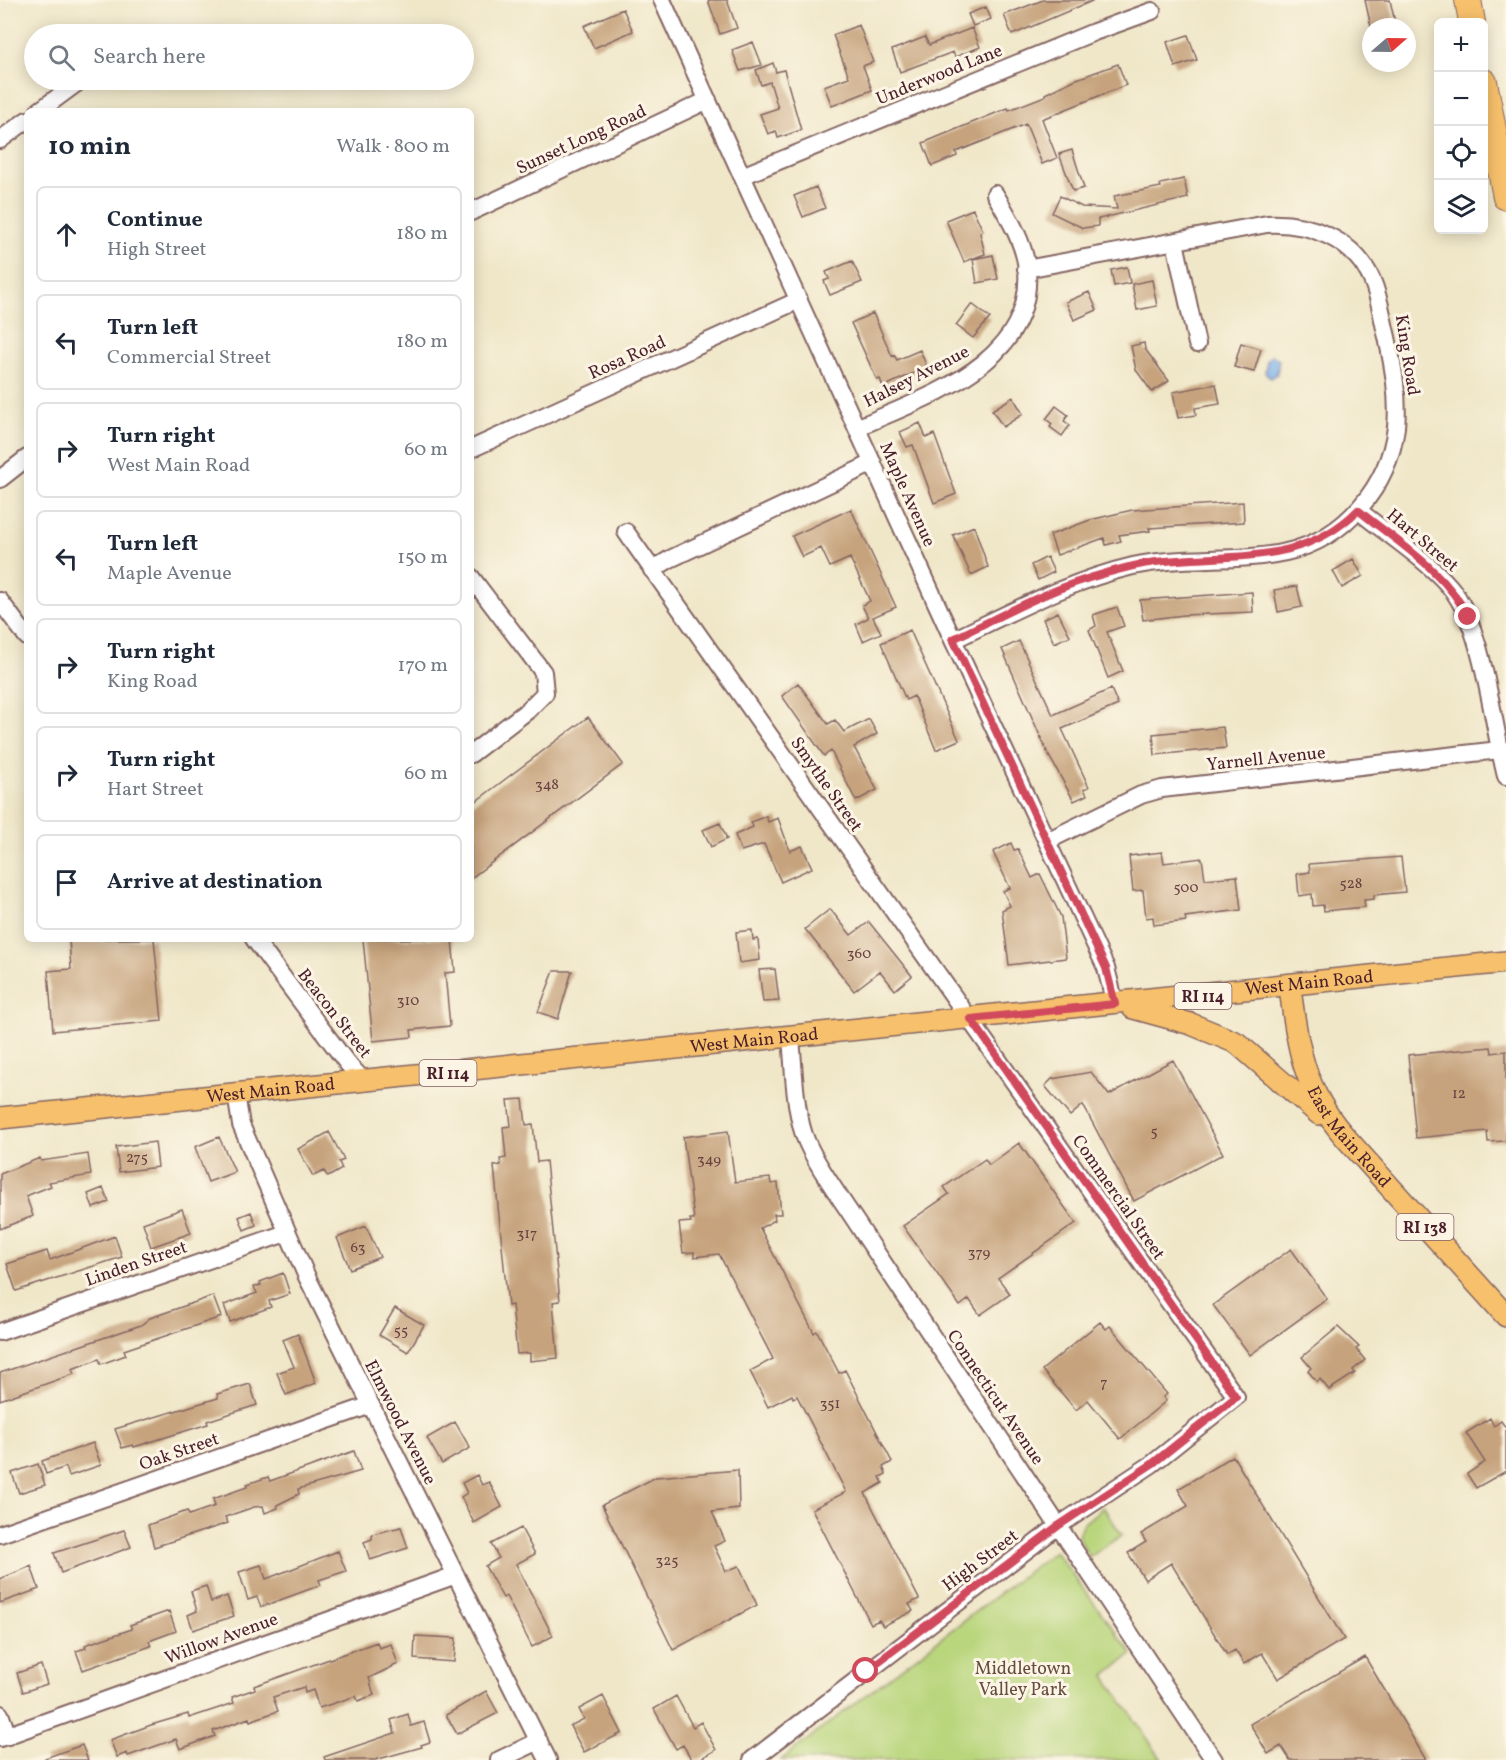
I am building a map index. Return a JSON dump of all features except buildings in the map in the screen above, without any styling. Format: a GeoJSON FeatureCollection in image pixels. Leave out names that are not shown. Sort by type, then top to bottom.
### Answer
{"type":"FeatureCollection","features":[{"type":"Feature","properties":{"kind":"highway"},"geometry":{"type":"LineString","coordinates":[[1468,0],[1471,18]]}},
{"type":"Feature","properties":{"kind":"highway"},"geometry":{"type":"LineString","coordinates":[[1488,96],[1501,141],[1506,197]]}},
{"type":"Feature","properties":{"kind":"main road","name":"West Main Road"},"geometry":{"type":"LineString","coordinates":[[0,1118],[1290,987],[1506,962]]}},
{"type":"Feature","properties":{"kind":"main road","name":"East Main Road"},"geometry":{"type":"LineString","coordinates":[[1290,987],[1296,1039],[1306,1076],[1323,1109],[1345,1137],[1506,1316]]}},
{"type":"Feature","properties":{"kind":"main road"},"geometry":{"type":"LineString","coordinates":[[1115,1004],[1184,1022],[1237,1044],[1260,1061],[1345,1137]]}},
{"type":"Feature","properties":{"kind":"street","name":"Maple Avenue"},"geometry":{"type":"LineString","coordinates":[[662,0],[953,639],[1106,968],[1115,1004]]}},
{"type":"Feature","properties":{"kind":"street","name":"Underwood Lane"},"geometry":{"type":"LineString","coordinates":[[742,176],[1094,32],[1152,11]]}},
{"type":"Feature","properties":{"kind":"street"},"geometry":{"type":"LineString","coordinates":[[43,108],[67,90]]}},
{"type":"Feature","properties":{"kind":"street","name":"Sunset Long Road"},"geometry":{"type":"LineString","coordinates":[[474,211],[708,100]]}},
{"type":"Feature","properties":{"kind":"street"},"geometry":{"type":"LineString","coordinates":[[0,140],[24,122]]}},
{"type":"Feature","properties":{"kind":"street","name":"Halsey Avenue"},"geometry":{"type":"LineString","coordinates":[[857,428],[955,382],[983,365],[1003,347],[1014,327],[1025,296],[1026,269],[1011,224],[995,194]]}},
{"type":"Feature","properties":{"kind":"street","name":"King Road"},"geometry":{"type":"LineString","coordinates":[[953,639],[1057,590],[1101,574],[1157,562],[1263,556],[1299,548],[1334,530],[1358,510],[1389,459],[1396,426],[1390,353],[1377,293],[1363,265],[1335,239],[1314,230],[1286,224],[1267,224],[1026,269]]}},
{"type":"Feature","properties":{"kind":"street"},"geometry":{"type":"LineString","coordinates":[[1175,242],[1197,344]]}},
{"type":"Feature","properties":{"kind":"street","name":"Rosa Road"},"geometry":{"type":"LineString","coordinates":[[474,448],[799,300]]}},
{"type":"Feature","properties":{"kind":"street"},"geometry":{"type":"LineString","coordinates":[[0,479],[24,460]]}},
{"type":"Feature","properties":{"kind":"street"},"geometry":{"type":"LineString","coordinates":[[652,570],[670,559],[873,464]]}},
{"type":"Feature","properties":{"kind":"street","name":"Hart Street"},"geometry":{"type":"LineString","coordinates":[[1358,510],[1435,573],[1460,602],[1474,633],[1506,776]]}},
{"type":"Feature","properties":{"kind":"street","name":"Smythe Street"},"geometry":{"type":"LineString","coordinates":[[626,532],[971,1019]]}},
{"type":"Feature","properties":{"kind":"street"},"geometry":{"type":"LineString","coordinates":[[474,581],[543,672],[545,693],[527,711],[474,752]]}},
{"type":"Feature","properties":{"kind":"street"},"geometry":{"type":"LineString","coordinates":[[0,601],[24,633]]}},
{"type":"Feature","properties":{"kind":"street","name":"Yarnell Avenue"},"geometry":{"type":"LineString","coordinates":[[1047,841],[1141,795],[1162,789],[1499,750]]}},
{"type":"Feature","properties":{"kind":"street","name":"Beacon Street"},"geometry":{"type":"LineString","coordinates":[[256,942],[347,1063],[364,1081]]}},
{"type":"Feature","properties":{"kind":"street","name":"Commercial Street"},"geometry":{"type":"LineString","coordinates":[[971,1019],[1236,1397]]}},
{"type":"Feature","properties":{"kind":"street","name":"Connecticut Avenue"},"geometry":{"type":"LineString","coordinates":[[791,1038],[797,1099],[804,1136],[862,1231],[1214,1760]]}},
{"type":"Feature","properties":{"kind":"street","name":"Elmwood Avenue"},"geometry":{"type":"LineString","coordinates":[[236,1094],[241,1125],[286,1233],[549,1760]]}},
{"type":"Feature","properties":{"kind":"street","name":"Linden Street"},"geometry":{"type":"LineString","coordinates":[[0,1332],[286,1233]]}},
{"type":"Feature","properties":{"kind":"street","name":"High Street"},"geometry":{"type":"LineString","coordinates":[[752,1760],[1058,1526],[1152,1464],[1236,1397]]}},
{"type":"Feature","properties":{"kind":"street","name":"Oak Street"},"geometry":{"type":"LineString","coordinates":[[0,1534],[371,1406]]}},
{"type":"Feature","properties":{"kind":"street","name":"Willow Avenue"},"geometry":{"type":"LineString","coordinates":[[4,1737],[456,1575]]}},
{"type":"Feature","properties":{"kind":"street"},"geometry":{"type":"LineString","coordinates":[[0,1714],[4,1737]]}},
{"type":"Feature","properties":{"kind":"street"},"geometry":{"type":"LineString","coordinates":[[499,1760],[539,1741]]}},
{"type":"Feature","properties":{"kind":"green space"},"geometry":{"type":"Polygon","coordinates":[[[1103,1507],[1122,1535],[1089,1557],[1078,1535],[1082,1525],[1103,1507]]]}},
{"type":"Feature","properties":{"kind":"green space","name":"Middletown Valley Park"},"geometry":{"type":"Polygon","coordinates":[[[1055,1551],[1132,1654],[1105,1676],[1162,1760],[781,1760],[1055,1551]]]}},
{"type":"Feature","properties":{"kind":"water"},"geometry":{"type":"Polygon","coordinates":[[[1272,355],[1279,360],[1277,374],[1271,378],[1265,373],[1267,360],[1272,355]]]}},
{"type":"Feature","properties":{"kind":"route"},"geometry":{"type":"LineString","coordinates":[[866,1671],[1058,1526],[1152,1464],[1236,1397],[983,1040],[971,1019],[1115,1004],[1106,968],[953,639],[1057,590],[1101,574],[1157,562],[1263,556],[1299,548],[1334,530],[1358,510],[1443,580],[1468,617]]}}]}
